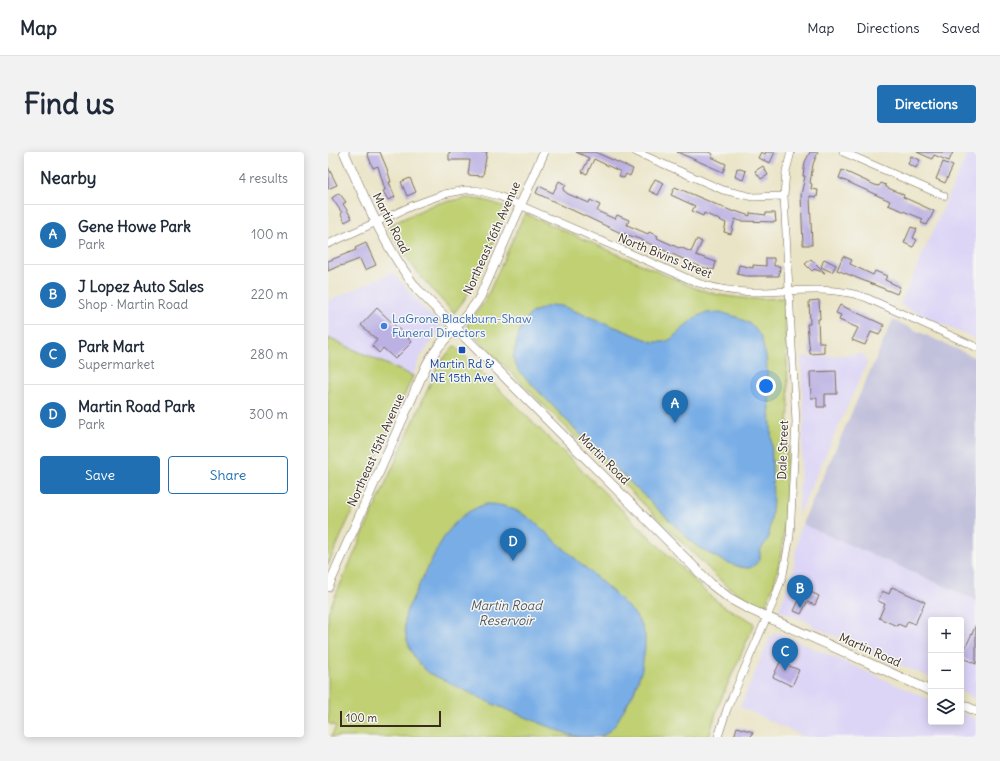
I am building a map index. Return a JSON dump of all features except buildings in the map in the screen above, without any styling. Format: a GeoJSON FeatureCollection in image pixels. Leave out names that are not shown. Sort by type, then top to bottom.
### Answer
{"type":"FeatureCollection","features":[{"type":"Feature","properties":{"kind":"street","name":"Martin Road"},"geometry":{"type":"LineString","coordinates":[[344,152],[375,223],[403,271],[417,289],[712,584],[740,605],[928,690]]}},
{"type":"Feature","properties":{"kind":"street","name":"Northeast 16th Avenue"},"geometry":{"type":"LineString","coordinates":[[455,328],[469,313],[480,297],[544,152]]}},
{"type":"Feature","properties":{"kind":"street"},"geometry":{"type":"LineString","coordinates":[[636,152],[701,181],[738,194],[753,197],[784,196]]}},
{"type":"Feature","properties":{"kind":"street","name":"Dale Street"},"geometry":{"type":"LineString","coordinates":[[718,737],[727,709],[767,618],[782,575],[791,525],[796,422],[784,196],[786,171],[791,152]]}},
{"type":"Feature","properties":{"kind":"street"},"geometry":{"type":"LineString","coordinates":[[843,152],[944,196]]}},
{"type":"Feature","properties":{"kind":"street","name":"North Bivins Street"},"geometry":{"type":"LineString","coordinates":[[375,223],[425,200],[457,191],[476,190],[487,192],[698,283],[743,292],[843,291],[860,296],[976,348]]}},
{"type":"Feature","properties":{"kind":"street"},"geometry":{"type":"LineString","coordinates":[[328,244],[375,223]]}},
{"type":"Feature","properties":{"kind":"street","name":"Northeast 15th Avenue"},"geometry":{"type":"LineString","coordinates":[[328,588],[426,366],[434,351],[455,328]]}},
{"type":"Feature","properties":{"kind":"street"},"geometry":{"type":"LineString","coordinates":[[964,705],[976,711]]}},
{"type":"Feature","properties":{"kind":"shaded area"},"geometry":{"type":"Polygon","coordinates":[[[968,152],[976,152],[976,339],[900,305],[968,152]]]}},
{"type":"Feature","properties":{"kind":"shaded area"},"geometry":{"type":"Polygon","coordinates":[[[393,272],[425,310],[440,324],[440,329],[420,358],[413,376],[328,338],[328,301],[393,272]]]}},
{"type":"Feature","properties":{"kind":"shaded area"},"geometry":{"type":"Polygon","coordinates":[[[893,320],[976,358],[976,600],[802,524],[893,320]]]}},
{"type":"Feature","properties":{"kind":"shaded area"},"geometry":{"type":"Polygon","coordinates":[[[864,354],[867,363],[798,516],[804,418],[801,357],[864,354]]]}},
{"type":"Feature","properties":{"kind":"shaded area"},"geometry":{"type":"Polygon","coordinates":[[[802,524],[976,600],[976,699],[964,693],[964,617],[928,617],[928,677],[779,610],[790,580],[799,531],[802,524]]]}},
{"type":"Feature","properties":{"kind":"shaded area"},"geometry":{"type":"Polygon","coordinates":[[[779,633],[928,699],[928,725],[964,725],[964,713],[976,719],[976,737],[805,737],[740,707],[771,636],[779,633]]]}},
{"type":"Feature","properties":{"kind":"green space"},"geometry":{"type":"Polygon","coordinates":[[[467,198],[496,204],[505,207],[507,211],[478,277],[463,302],[454,313],[418,272],[402,251],[388,226],[434,204],[467,198]]]}},
{"type":"Feature","properties":{"kind":"green space"},"geometry":{"type":"Polygon","coordinates":[[[526,214],[695,288],[719,295],[749,299],[782,298],[784,300],[789,405],[784,533],[774,584],[766,604],[762,606],[750,601],[719,579],[467,329],[468,324],[485,301],[523,217],[526,214]]]}},
{"type":"Feature","properties":{"kind":"green space"},"geometry":{"type":"Polygon","coordinates":[[[328,338],[413,376],[328,565],[328,338]]]}},
{"type":"Feature","properties":{"kind":"green space"},"geometry":{"type":"Polygon","coordinates":[[[455,346],[710,596],[725,607],[753,622],[754,625],[718,706],[709,737],[331,737],[336,726],[328,723],[328,612],[439,364],[455,346]]]}},
{"type":"Feature","properties":{"kind":"water"},"geometry":{"type":"Polygon","coordinates":[[[551,305],[562,306],[653,342],[664,342],[671,339],[694,318],[705,313],[720,312],[737,317],[752,325],[761,337],[766,356],[771,425],[773,501],[769,537],[760,551],[760,559],[755,565],[747,568],[734,565],[713,556],[695,545],[577,431],[518,370],[513,358],[519,332],[524,322],[531,313],[551,305]]]}},
{"type":"Feature","properties":{"kind":"water","name":"Martin Road Reservoir"},"geometry":{"type":"Polygon","coordinates":[[[487,504],[511,508],[532,520],[614,593],[634,613],[642,626],[645,636],[645,647],[642,669],[634,692],[615,725],[606,734],[600,736],[582,737],[570,735],[493,704],[431,674],[419,664],[411,650],[406,635],[406,615],[434,555],[451,527],[458,520],[466,513],[487,504]]]}},
{"type":"Feature","properties":{"kind":"place","name":"LaGrone Blackburn-Shaw Funeral Directors"},"geometry":{"type":"Point","coordinates":[384,326]}},
{"type":"Feature","properties":{"kind":"place","name":"Martin Rd & NE 15th Ave"},"geometry":{"type":"Point","coordinates":[462,350]}},
{"type":"Feature","properties":{"kind":"place","name":"Gene Howe Park"},"geometry":{"type":"Point","coordinates":[675,423]}},
{"type":"Feature","properties":{"kind":"place","name":"Martin Road Park"},"geometry":{"type":"Point","coordinates":[513,561]}},
{"type":"Feature","properties":{"kind":"place","name":"J Lopez Auto Sales"},"geometry":{"type":"Point","coordinates":[800,608]}},
{"type":"Feature","properties":{"kind":"place","name":"Park Mart"},"geometry":{"type":"Point","coordinates":[785,671]}}]}
